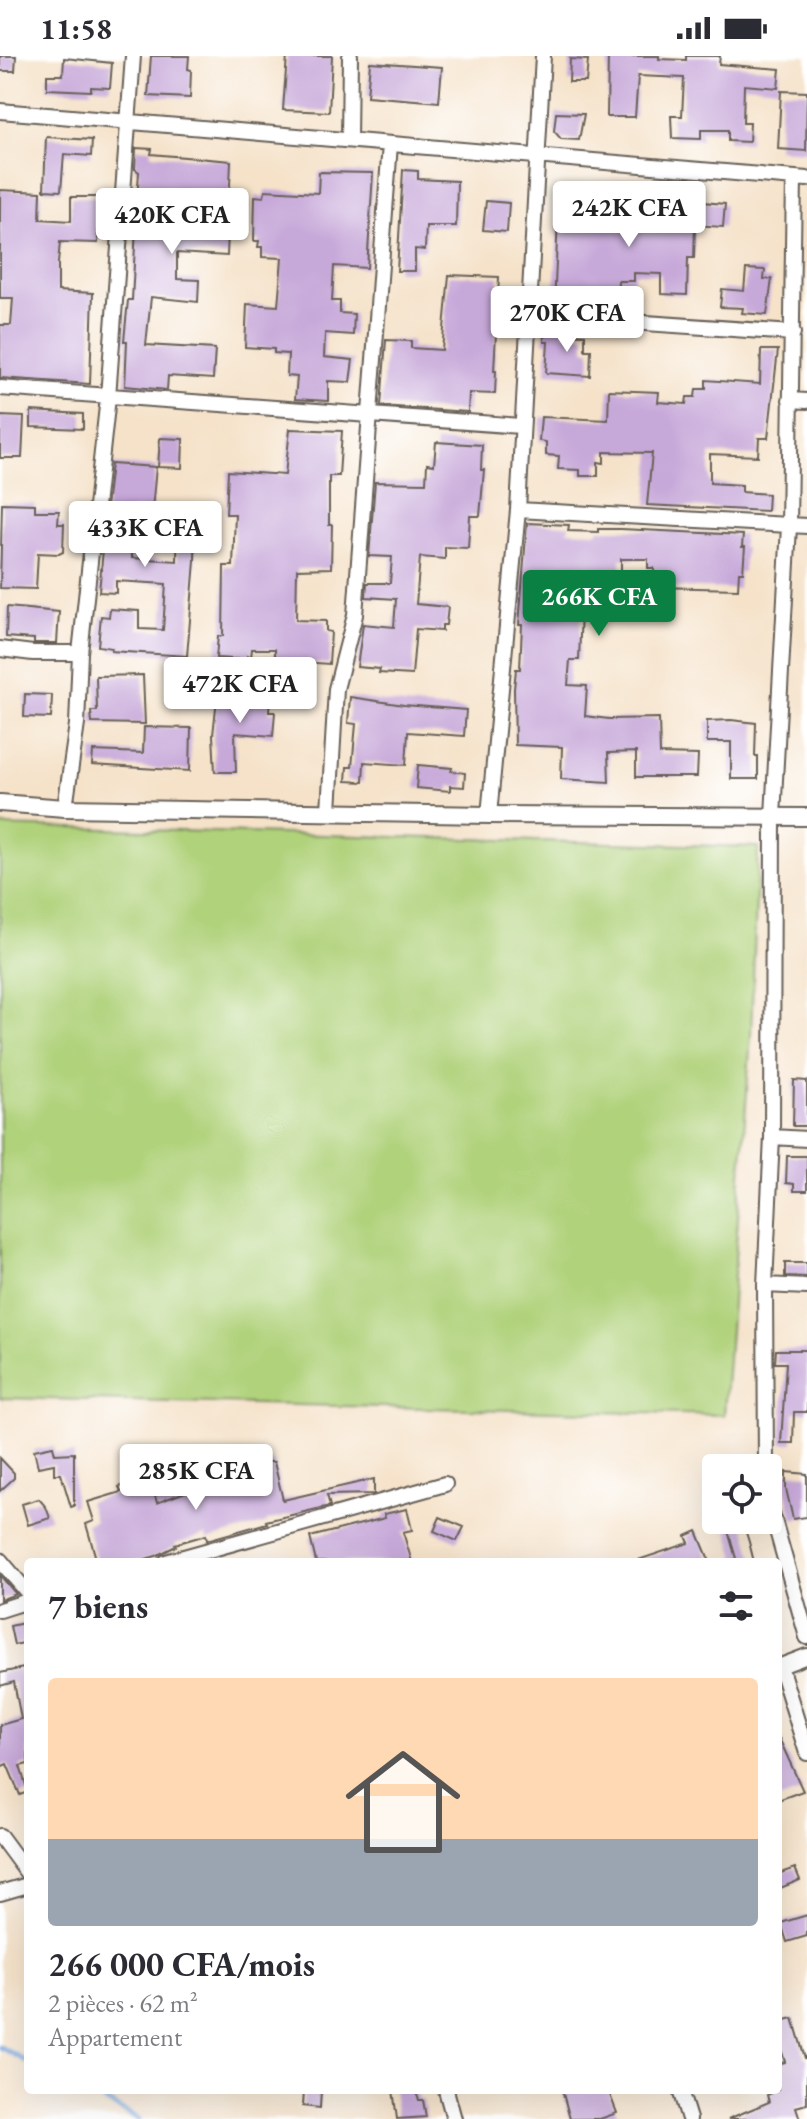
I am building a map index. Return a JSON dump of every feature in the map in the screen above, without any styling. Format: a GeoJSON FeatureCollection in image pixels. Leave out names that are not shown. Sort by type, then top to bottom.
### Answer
{"type":"FeatureCollection","features":[{"type":"Feature","properties":{"kind":"street"},"geometry":{"type":"LineString","coordinates":[[65,808],[77,724],[80,653],[108,397],[133,56]]}},
{"type":"Feature","properties":{"kind":"street"},"geometry":{"type":"LineString","coordinates":[[349,140],[350,56]]}},
{"type":"Feature","properties":{"kind":"street"},"geometry":{"type":"LineString","coordinates":[[489,815],[518,510],[543,56]]}},
{"type":"Feature","properties":{"kind":"street"},"geometry":{"type":"LineString","coordinates":[[0,111],[800,178],[790,400],[789,526],[773,816],[772,1137],[765,1285],[766,1454]]}},
{"type":"Feature","properties":{"kind":"street"},"geometry":{"type":"LineString","coordinates":[[329,811],[336,689],[355,615],[390,144]]}},
{"type":"Feature","properties":{"kind":"street"},"geometry":{"type":"LineString","coordinates":[[528,315],[793,333]]}},
{"type":"Feature","properties":{"kind":"street"},"geometry":{"type":"LineString","coordinates":[[0,388],[521,426]]}},
{"type":"Feature","properties":{"kind":"street"},"geometry":{"type":"LineString","coordinates":[[790,400],[807,401]]}},
{"type":"Feature","properties":{"kind":"street"},"geometry":{"type":"LineString","coordinates":[[518,510],[807,526]]}},
{"type":"Feature","properties":{"kind":"street"},"geometry":{"type":"LineString","coordinates":[[0,649],[80,653]]}},
{"type":"Feature","properties":{"kind":"street"},"geometry":{"type":"LineString","coordinates":[[0,803],[65,808],[807,817]]}},
{"type":"Feature","properties":{"kind":"street"},"geometry":{"type":"LineString","coordinates":[[772,1137],[807,1139]]}},
{"type":"Feature","properties":{"kind":"street"},"geometry":{"type":"LineString","coordinates":[[765,1285],[807,1287]]}},
{"type":"Feature","properties":{"kind":"street"},"geometry":{"type":"LineString","coordinates":[[180,1558],[445,1484]]}},
{"type":"Feature","properties":{"kind":"street"},"geometry":{"type":"LineString","coordinates":[[778,1534],[807,1637]]}},
{"type":"Feature","properties":{"kind":"street"},"geometry":{"type":"LineString","coordinates":[[0,1560],[24,1588]]}},
{"type":"Feature","properties":{"kind":"street"},"geometry":{"type":"LineString","coordinates":[[0,1610],[24,1602]]}},
{"type":"Feature","properties":{"kind":"street"},"geometry":{"type":"LineString","coordinates":[[782,1665],[807,1656]]}},
{"type":"Feature","properties":{"kind":"street"},"geometry":{"type":"LineString","coordinates":[[782,1675],[807,1753]]}},
{"type":"Feature","properties":{"kind":"street"},"geometry":{"type":"LineString","coordinates":[[0,1836],[24,1869]]}},
{"type":"Feature","properties":{"kind":"street"},"geometry":{"type":"LineString","coordinates":[[0,1893],[24,1886]]}},
{"type":"Feature","properties":{"kind":"street"},"geometry":{"type":"LineString","coordinates":[[447,2094],[454,2119]]}},
{"type":"Feature","properties":{"kind":"street"},"geometry":{"type":"LineString","coordinates":[[681,2094],[689,2119]]}},
{"type":"Feature","properties":{"kind":"green space"},"geometry":{"type":"Polygon","coordinates":[[[0,826],[758,847],[751,1035],[724,1415],[0,1398],[0,826]]]}},
{"type":"Feature","properties":{"kind":"building"},"geometry":{"type":"Polygon","coordinates":[[[0,56],[16,56],[15,71],[0,71],[0,56]]]}},
{"type":"Feature","properties":{"kind":"building"},"geometry":{"type":"Polygon","coordinates":[[[151,56],[189,56],[190,98],[148,96],[151,56]]]}},
{"type":"Feature","properties":{"kind":"building"},"geometry":{"type":"Polygon","coordinates":[[[287,56],[332,56],[329,112],[283,110],[287,56]]]}},
{"type":"Feature","properties":{"kind":"building"},"geometry":{"type":"Polygon","coordinates":[[[608,56],[659,56],[659,59],[686,60],[686,56],[720,56],[719,64],[780,69],[778,88],[744,85],[743,123],[750,123],[749,142],[728,141],[728,130],[701,130],[701,139],[672,138],[671,116],[682,116],[684,78],[638,76],[635,117],[607,117],[608,56]]]}},
{"type":"Feature","properties":{"kind":"building"},"geometry":{"type":"Polygon","coordinates":[[[64,58],[112,63],[110,88],[91,87],[91,91],[47,89],[47,75],[63,75],[64,58]]]}},
{"type":"Feature","properties":{"kind":"building"},"geometry":{"type":"Polygon","coordinates":[[[570,59],[588,60],[586,82],[569,82],[570,59]]]}},
{"type":"Feature","properties":{"kind":"building"},"geometry":{"type":"Polygon","coordinates":[[[370,62],[442,67],[439,102],[367,96],[370,62]]]}},
{"type":"Feature","properties":{"kind":"building"},"geometry":{"type":"Polygon","coordinates":[[[781,91],[807,92],[806,151],[778,149],[781,91]]]}},
{"type":"Feature","properties":{"kind":"building"},"geometry":{"type":"Polygon","coordinates":[[[556,113],[584,114],[579,140],[561,139],[554,131],[556,113]]]}},
{"type":"Feature","properties":{"kind":"building"},"geometry":{"type":"Polygon","coordinates":[[[46,137],[92,140],[91,156],[64,154],[61,191],[44,190],[46,137]]]}},
{"type":"Feature","properties":{"kind":"building"},"geometry":{"type":"Polygon","coordinates":[[[136,148],[152,149],[151,154],[231,161],[227,256],[177,253],[177,279],[199,280],[198,302],[151,297],[146,345],[215,349],[213,379],[168,376],[167,390],[125,386],[127,341],[124,341],[128,300],[132,300],[136,228],[131,227],[139,172],[135,169],[136,148]]]}},
{"type":"Feature","properties":{"kind":"building"},"geometry":{"type":"Polygon","coordinates":[[[403,170],[418,171],[418,179],[457,181],[456,226],[426,226],[425,250],[415,249],[415,271],[397,271],[403,170]]]}},
{"type":"Feature","properties":{"kind":"building"},"geometry":{"type":"Polygon","coordinates":[[[319,172],[373,173],[367,268],[334,266],[332,301],[340,301],[340,313],[354,314],[353,335],[325,333],[324,357],[353,360],[350,382],[328,381],[328,401],[295,399],[297,377],[287,376],[288,354],[274,353],[274,349],[245,347],[247,304],[278,306],[282,258],[262,257],[259,241],[254,241],[255,196],[264,197],[265,190],[318,193],[319,172]]]}},
{"type":"Feature","properties":{"kind":"building"},"geometry":{"type":"Polygon","coordinates":[[[0,190],[41,192],[40,219],[71,221],[71,197],[98,197],[98,243],[60,242],[58,263],[58,291],[93,293],[90,384],[0,378],[0,325],[11,325],[13,298],[0,298],[0,190]]]}},
{"type":"Feature","properties":{"kind":"building"},"geometry":{"type":"Polygon","coordinates":[[[631,196],[725,204],[723,227],[695,225],[694,258],[688,258],[687,295],[661,294],[661,274],[634,273],[634,281],[618,281],[617,303],[608,302],[608,308],[554,307],[558,218],[611,222],[612,203],[631,204],[631,196]]]}},
{"type":"Feature","properties":{"kind":"building"},"geometry":{"type":"Polygon","coordinates":[[[486,201],[509,203],[507,232],[483,230],[486,201]]]}},
{"type":"Feature","properties":{"kind":"building"},"geometry":{"type":"Polygon","coordinates":[[[746,269],[765,270],[764,279],[772,279],[767,315],[742,313],[743,308],[720,307],[722,289],[744,291],[746,269]]]}},
{"type":"Feature","properties":{"kind":"building"},"geometry":{"type":"Polygon","coordinates":[[[449,275],[499,277],[495,394],[469,393],[468,412],[381,406],[386,340],[411,341],[411,348],[442,350],[449,275]]]}},
{"type":"Feature","properties":{"kind":"building"},"geometry":{"type":"Polygon","coordinates":[[[544,328],[563,329],[563,334],[585,335],[585,350],[591,350],[590,376],[546,373],[548,342],[544,342],[544,328]]]}},
{"type":"Feature","properties":{"kind":"building"},"geometry":{"type":"Polygon","coordinates":[[[761,350],[778,350],[768,438],[759,438],[758,456],[710,454],[710,483],[742,485],[742,492],[768,494],[767,511],[647,505],[652,453],[604,452],[604,463],[598,462],[598,476],[580,476],[580,470],[558,469],[559,456],[546,455],[546,442],[539,441],[541,417],[608,420],[609,390],[659,392],[658,402],[686,404],[687,397],[695,397],[696,389],[706,389],[706,380],[760,384],[761,350]]]}},
{"type":"Feature","properties":{"kind":"building"},"geometry":{"type":"Polygon","coordinates":[[[31,411],[83,414],[83,429],[31,427],[31,411]]]}},
{"type":"Feature","properties":{"kind":"building"},"geometry":{"type":"Polygon","coordinates":[[[0,416],[24,417],[22,458],[0,458],[0,416]]]}},
{"type":"Feature","properties":{"kind":"building"},"geometry":{"type":"Polygon","coordinates":[[[290,429],[342,431],[339,476],[329,476],[331,568],[297,569],[296,620],[326,621],[326,631],[331,632],[329,664],[275,660],[275,649],[252,649],[251,657],[247,656],[247,660],[216,658],[218,636],[223,636],[224,566],[233,566],[235,514],[226,514],[228,471],[285,475],[290,429]]]}},
{"type":"Feature","properties":{"kind":"building"},"geometry":{"type":"Polygon","coordinates":[[[160,438],[183,439],[182,468],[158,467],[160,438]]]}},
{"type":"Feature","properties":{"kind":"building"},"geometry":{"type":"Polygon","coordinates":[[[436,442],[482,445],[481,470],[484,470],[480,516],[470,516],[468,548],[445,547],[445,559],[420,557],[416,604],[448,607],[446,625],[442,625],[442,631],[416,629],[412,675],[379,673],[380,669],[357,667],[363,624],[394,627],[396,599],[366,597],[367,583],[390,583],[392,557],[369,556],[375,482],[426,483],[427,464],[434,465],[436,442]]]}},
{"type":"Feature","properties":{"kind":"building"},"geometry":{"type":"Polygon","coordinates":[[[111,464],[156,467],[152,510],[132,509],[132,558],[177,561],[178,515],[196,516],[187,656],[111,651],[112,648],[98,646],[101,616],[109,617],[110,609],[139,611],[139,629],[163,630],[166,584],[116,581],[116,593],[99,592],[104,539],[107,539],[106,507],[111,464]]]}},
{"type":"Feature","properties":{"kind":"building"},"geometry":{"type":"Polygon","coordinates":[[[2,503],[35,504],[35,511],[59,511],[58,524],[64,524],[63,552],[38,553],[36,589],[0,588],[2,503]]]}},
{"type":"Feature","properties":{"kind":"building"},"geometry":{"type":"Polygon","coordinates":[[[527,523],[569,525],[568,531],[621,529],[743,535],[743,572],[739,572],[738,589],[655,587],[654,568],[648,568],[648,559],[621,559],[621,586],[582,586],[579,660],[570,660],[568,685],[587,686],[585,716],[659,718],[660,754],[698,755],[697,777],[636,777],[636,752],[608,753],[609,782],[561,779],[562,747],[515,745],[514,689],[516,669],[520,669],[522,625],[519,625],[527,523]]]}},
{"type":"Feature","properties":{"kind":"building"},"geometry":{"type":"Polygon","coordinates":[[[7,607],[59,612],[57,643],[34,643],[34,639],[6,637],[7,607]]]}},
{"type":"Feature","properties":{"kind":"building"},"geometry":{"type":"Polygon","coordinates":[[[143,675],[145,724],[92,723],[91,711],[97,711],[96,676],[143,675]]]}},
{"type":"Feature","properties":{"kind":"building"},"geometry":{"type":"Polygon","coordinates":[[[237,690],[270,693],[269,712],[275,712],[273,736],[235,733],[236,772],[215,772],[213,735],[217,698],[237,700],[237,690]]]}},
{"type":"Feature","properties":{"kind":"building"},"geometry":{"type":"Polygon","coordinates":[[[25,694],[52,695],[51,718],[24,717],[25,694]]]}},
{"type":"Feature","properties":{"kind":"building"},"geometry":{"type":"Polygon","coordinates":[[[350,697],[466,710],[464,736],[408,732],[406,765],[364,762],[363,782],[346,781],[347,767],[352,767],[356,724],[348,723],[350,697]]]}},
{"type":"Feature","properties":{"kind":"building"},"geometry":{"type":"Polygon","coordinates":[[[707,721],[756,723],[758,779],[731,779],[731,742],[707,742],[707,721]]]}},
{"type":"Feature","properties":{"kind":"building"},"geometry":{"type":"Polygon","coordinates":[[[144,727],[191,728],[190,771],[92,765],[93,751],[143,753],[144,727]]]}},
{"type":"Feature","properties":{"kind":"building"},"geometry":{"type":"Polygon","coordinates":[[[418,765],[452,768],[451,771],[465,773],[464,787],[450,786],[450,791],[416,788],[418,765]]]}},
{"type":"Feature","properties":{"kind":"building"},"geometry":{"type":"Polygon","coordinates":[[[794,1080],[807,1081],[807,1126],[793,1126],[794,1080]]]}},
{"type":"Feature","properties":{"kind":"building"},"geometry":{"type":"Polygon","coordinates":[[[787,1156],[807,1156],[807,1191],[794,1191],[794,1184],[786,1183],[787,1156]]]}},
{"type":"Feature","properties":{"kind":"building"},"geometry":{"type":"Polygon","coordinates":[[[785,1263],[807,1263],[807,1277],[785,1276],[785,1263]]]}},
{"type":"Feature","properties":{"kind":"building"},"geometry":{"type":"Polygon","coordinates":[[[776,1350],[807,1350],[807,1412],[794,1412],[793,1443],[781,1443],[786,1363],[775,1363],[776,1350]]]}},
{"type":"Feature","properties":{"kind":"building"},"geometry":{"type":"Polygon","coordinates":[[[53,1446],[55,1454],[74,1453],[74,1506],[71,1507],[61,1474],[54,1474],[54,1464],[38,1467],[34,1450],[53,1446]]]}},
{"type":"Feature","properties":{"kind":"building"},"geometry":{"type":"Polygon","coordinates":[[[170,1456],[174,1469],[141,1479],[137,1466],[170,1456]]]}},
{"type":"Feature","properties":{"kind":"building"},"geometry":{"type":"Polygon","coordinates":[[[0,1458],[14,1473],[14,1478],[0,1491],[0,1458]]]}},
{"type":"Feature","properties":{"kind":"building"},"geometry":{"type":"Polygon","coordinates":[[[244,1462],[274,1462],[283,1500],[374,1479],[374,1494],[327,1495],[330,1506],[266,1521],[207,1540],[206,1535],[175,1544],[149,1558],[96,1558],[86,1524],[94,1521],[88,1502],[121,1492],[119,1487],[150,1478],[157,1503],[193,1489],[192,1485],[244,1469],[244,1462]]]}},
{"type":"Feature","properties":{"kind":"building"},"geometry":{"type":"Polygon","coordinates":[[[786,1472],[807,1474],[807,1517],[793,1519],[786,1489],[786,1472]]]}},
{"type":"Feature","properties":{"kind":"building"},"geometry":{"type":"Polygon","coordinates":[[[39,1499],[50,1518],[28,1525],[22,1504],[39,1499]]]}},
{"type":"Feature","properties":{"kind":"building"},"geometry":{"type":"Polygon","coordinates":[[[407,1509],[412,1530],[403,1532],[411,1558],[315,1558],[310,1537],[385,1518],[384,1514],[407,1509]]]}},
{"type":"Feature","properties":{"kind":"building"},"geometry":{"type":"Polygon","coordinates":[[[440,1517],[464,1527],[457,1541],[434,1531],[440,1517]]]}},
{"type":"Feature","properties":{"kind":"building"},"geometry":{"type":"Polygon","coordinates":[[[697,1531],[708,1558],[644,1558],[689,1543],[686,1536],[697,1531]]]}},
{"type":"Feature","properties":{"kind":"building"},"geometry":{"type":"Polygon","coordinates":[[[729,1534],[746,1534],[753,1558],[736,1558],[729,1534]]]}},
{"type":"Feature","properties":{"kind":"building"},"geometry":{"type":"Polygon","coordinates":[[[0,1575],[16,1594],[0,1600],[0,1575]]]}},
{"type":"Feature","properties":{"kind":"building"},"geometry":{"type":"Polygon","coordinates":[[[24,1623],[24,1643],[14,1645],[10,1626],[24,1623]]]}},
{"type":"Feature","properties":{"kind":"building"},"geometry":{"type":"Polygon","coordinates":[[[24,1668],[24,1765],[20,1766],[24,1794],[20,1795],[7,1764],[0,1767],[0,1725],[21,1719],[14,1682],[0,1686],[0,1673],[24,1668]]]}},
{"type":"Feature","properties":{"kind":"building"},"geometry":{"type":"Polygon","coordinates":[[[782,1745],[803,1791],[782,1799],[782,1745]]]}},
{"type":"Feature","properties":{"kind":"building"},"geometry":{"type":"Polygon","coordinates":[[[795,1868],[800,1880],[782,1887],[782,1873],[795,1868]]]}},
{"type":"Feature","properties":{"kind":"building"},"geometry":{"type":"Polygon","coordinates":[[[807,1915],[807,1936],[787,1942],[782,1923],[807,1915]]]}},
{"type":"Feature","properties":{"kind":"building"},"geometry":{"type":"Polygon","coordinates":[[[793,2018],[807,2057],[807,2104],[796,2107],[800,2119],[728,2119],[769,2102],[767,2095],[782,2094],[782,2063],[785,2062],[782,2021],[793,2018]]]}},
{"type":"Feature","properties":{"kind":"building"},"geometry":{"type":"Polygon","coordinates":[[[304,2094],[321,2094],[320,2108],[303,2106],[304,2094]]]}},
{"type":"Feature","properties":{"kind":"building"},"geometry":{"type":"Polygon","coordinates":[[[394,2094],[417,2094],[419,2100],[423,2100],[426,2117],[397,2119],[394,2094]]]}},
{"type":"Feature","properties":{"kind":"building"},"geometry":{"type":"Polygon","coordinates":[[[563,2094],[610,2094],[617,2113],[600,2119],[570,2119],[563,2094]]]}},
{"type":"Feature","properties":{"kind":"waterway"},"geometry":{"type":"LineString","coordinates":[[0,2047],[24,2060]]}},
{"type":"Feature","properties":{"kind":"waterway"},"geometry":{"type":"LineString","coordinates":[[91,2094],[139,2119]]}}]}
